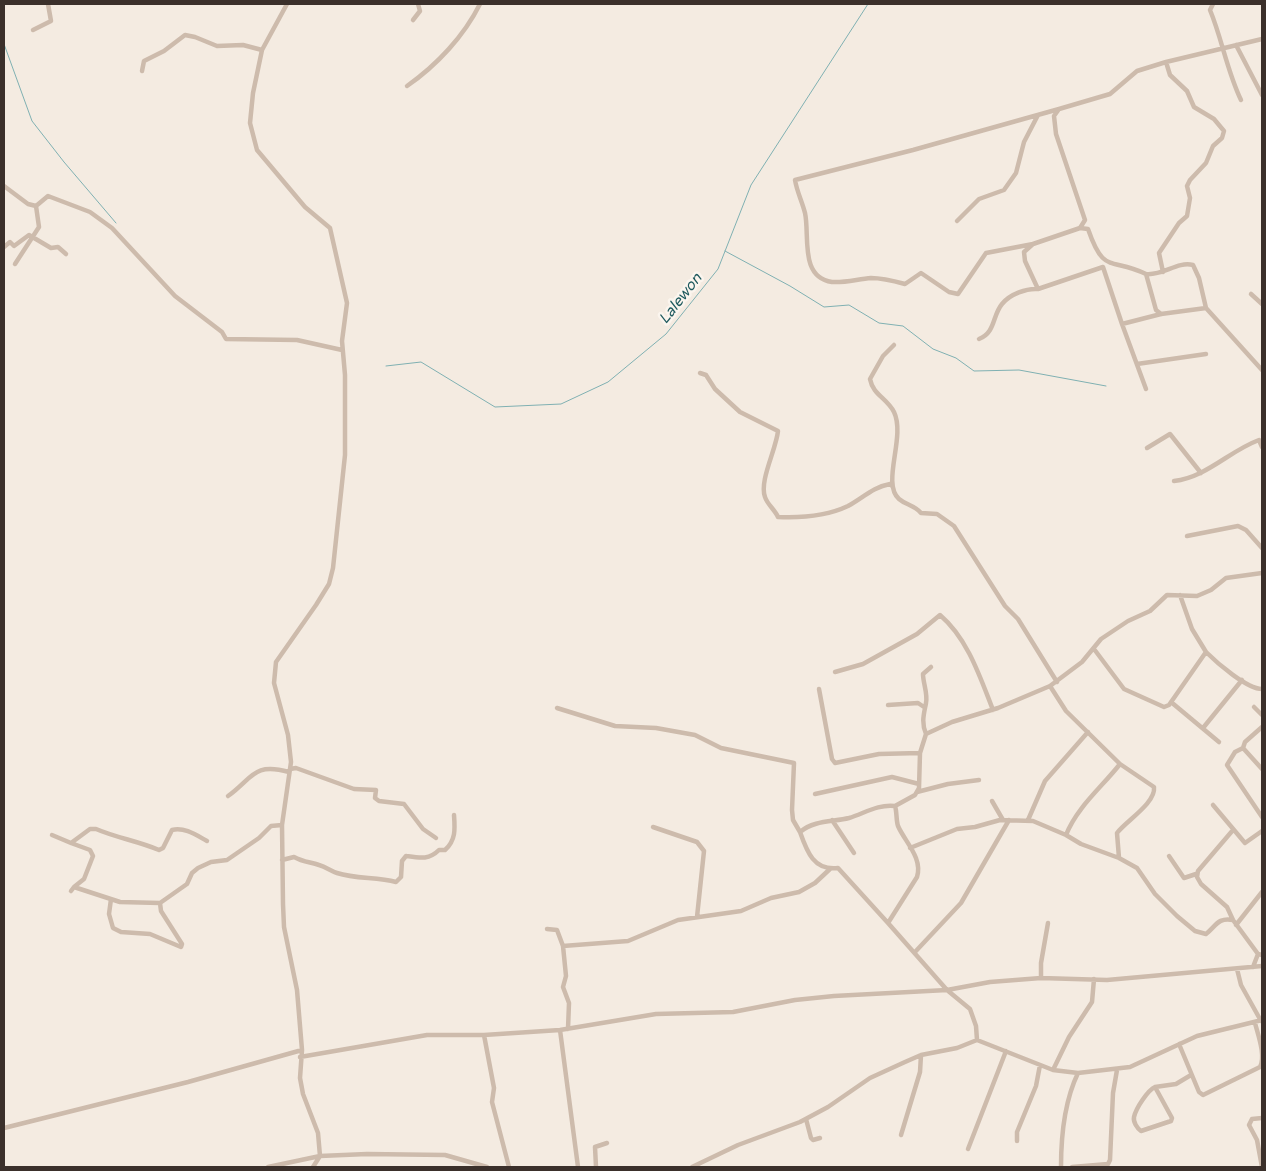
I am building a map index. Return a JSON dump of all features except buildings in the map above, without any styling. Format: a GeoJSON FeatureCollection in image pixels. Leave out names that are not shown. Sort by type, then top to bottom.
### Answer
{"type":"FeatureCollection","features":[{"type":"Feature","properties":{"kind":"street"},"geometry":{"type":"LineString","coordinates":[[33,30],[51,21],[48,4]]}},
{"type":"Feature","properties":{"kind":"street"},"geometry":{"type":"LineString","coordinates":[[287,4],[262,50],[250,111],[253,141],[264,159],[305,207],[325,223],[333,234],[347,303],[342,350],[345,375],[346,422],[333,568],[329,584],[276,662],[274,672],[276,693],[288,735],[290,771],[282,825],[280,873],[284,927],[297,990],[302,1050],[300,1057],[303,1094],[318,1133],[320,1156],[313,1167]]}},
{"type":"Feature","properties":{"kind":"street"},"geometry":{"type":"LineString","coordinates":[[413,20],[420,11],[418,4]]}},
{"type":"Feature","properties":{"kind":"street"},"geometry":{"type":"LineString","coordinates":[[407,86],[424,74],[450,48],[470,23],[480,4]]}},
{"type":"Feature","properties":{"kind":"street"},"geometry":{"type":"LineString","coordinates":[[1213,4],[1210,10],[1224,49],[1229,71],[1241,100]]}},
{"type":"Feature","properties":{"kind":"street"},"geometry":{"type":"LineString","coordinates":[[142,71],[144,61],[164,51],[185,35],[217,46],[244,45],[262,50]]}},
{"type":"Feature","properties":{"kind":"street"},"geometry":{"type":"LineString","coordinates":[[1146,389],[1088,229],[1080,228],[1033,244],[986,254],[958,294],[949,292],[921,273],[905,284],[873,278],[828,280],[823,279],[813,270],[808,257],[805,213],[797,192],[795,180],[1110,94],[1137,71],[1166,62],[1262,39]]}},
{"type":"Feature","properties":{"kind":"street"},"geometry":{"type":"LineString","coordinates":[[1236,45],[1262,95]]}},
{"type":"Feature","properties":{"kind":"street"},"geometry":{"type":"LineString","coordinates":[[1164,272],[1159,253],[1179,222],[1187,216],[1190,198],[1187,186],[1201,169],[1213,146],[1222,138],[1224,131],[1214,119],[1194,106],[1187,91],[1170,74],[1166,62]]}},
{"type":"Feature","properties":{"kind":"street"},"geometry":{"type":"LineString","coordinates":[[1059,109],[1054,116],[1056,134],[1085,220],[1080,228]]}},
{"type":"Feature","properties":{"kind":"street"},"geometry":{"type":"LineString","coordinates":[[957,220],[979,199],[1004,190],[1016,173],[1024,142],[1038,115]]}},
{"type":"Feature","properties":{"kind":"street"},"geometry":{"type":"LineString","coordinates":[[4,186],[28,204],[36,206]]}},
{"type":"Feature","properties":{"kind":"street"},"geometry":{"type":"LineString","coordinates":[[36,206],[48,196],[90,212],[120,236],[175,296],[222,332],[226,339],[297,340],[342,350]]}},
{"type":"Feature","properties":{"kind":"street"},"geometry":{"type":"LineString","coordinates":[[15,264],[34,237],[39,222],[36,206]]}},
{"type":"Feature","properties":{"kind":"street"},"geometry":{"type":"LineString","coordinates":[[4,248],[10,242],[14,246],[25,236],[34,237],[51,248],[58,247],[66,254]]}},
{"type":"Feature","properties":{"kind":"street"},"geometry":{"type":"LineString","coordinates":[[1033,244],[1024,252],[1025,262],[1038,289]]}},
{"type":"Feature","properties":{"kind":"street"},"geometry":{"type":"LineString","coordinates":[[1096,251],[1108,263],[1122,268],[1133,268],[1146,274],[1156,275],[1185,263],[1193,265],[1199,278],[1206,308],[1262,370]]}},
{"type":"Feature","properties":{"kind":"street"},"geometry":{"type":"LineString","coordinates":[[979,339],[985,336],[994,326],[1002,304],[1028,288],[1038,289],[1103,268]]}},
{"type":"Feature","properties":{"kind":"street"},"geometry":{"type":"LineString","coordinates":[[1146,274],[1156,310],[1161,314]]}},
{"type":"Feature","properties":{"kind":"street"},"geometry":{"type":"LineString","coordinates":[[1251,294],[1262,304]]}},
{"type":"Feature","properties":{"kind":"street"},"geometry":{"type":"LineString","coordinates":[[1122,324],[1161,314],[1206,308]]}},
{"type":"Feature","properties":{"kind":"street"},"geometry":{"type":"LineString","coordinates":[[894,345],[883,356],[870,378],[873,391],[889,406],[898,427],[892,486],[898,498],[914,505],[921,513],[937,514],[954,526],[1005,606],[1018,619],[1057,682]]}},
{"type":"Feature","properties":{"kind":"street"},"geometry":{"type":"LineString","coordinates":[[1137,364],[1206,354]]}},
{"type":"Feature","properties":{"kind":"street"},"geometry":{"type":"LineString","coordinates":[[700,373],[706,375],[715,389],[740,412],[778,431],[775,451],[764,485],[765,498],[778,516],[824,515],[850,505],[878,486],[890,484],[892,486]]}},
{"type":"Feature","properties":{"kind":"street"},"geometry":{"type":"LineString","coordinates":[[1147,448],[1170,434],[1200,473]]}},
{"type":"Feature","properties":{"kind":"street"},"geometry":{"type":"LineString","coordinates":[[1174,481],[1189,480],[1224,462],[1241,447],[1261,439],[1262,447]]}},
{"type":"Feature","properties":{"kind":"street"},"geometry":{"type":"LineString","coordinates":[[1187,536],[1238,526],[1246,530],[1262,548]]}},
{"type":"Feature","properties":{"kind":"street"},"geometry":{"type":"LineString","coordinates":[[926,734],[952,722],[993,710],[1057,682],[1082,662],[1101,639],[1128,621],[1150,611],[1164,596],[1204,594],[1224,579],[1262,572]]}},
{"type":"Feature","properties":{"kind":"street"},"geometry":{"type":"LineString","coordinates":[[1180,595],[1188,621],[1206,652],[1220,665],[1242,680],[1257,689],[1262,689]]}},
{"type":"Feature","properties":{"kind":"street"},"geometry":{"type":"LineString","coordinates":[[835,672],[863,664],[917,634],[940,615],[955,631],[972,658],[993,710]]}},
{"type":"Feature","properties":{"kind":"street"},"geometry":{"type":"LineString","coordinates":[[1094,649],[1124,689],[1164,707],[1171,702],[1206,652]]}},
{"type":"Feature","properties":{"kind":"street"},"geometry":{"type":"LineString","coordinates":[[917,792],[920,784],[920,753],[926,734],[923,722],[926,703],[923,674],[931,667]]}},
{"type":"Feature","properties":{"kind":"street"},"geometry":{"type":"LineString","coordinates":[[1203,728],[1242,680]]}},
{"type":"Feature","properties":{"kind":"street"},"geometry":{"type":"LineString","coordinates":[[1050,686],[1056,699],[1066,711],[1120,764],[1151,784],[1155,790],[1144,807],[1117,833],[1120,858]]}},
{"type":"Feature","properties":{"kind":"street"},"geometry":{"type":"LineString","coordinates":[[819,689],[832,760],[835,763],[879,754],[920,753]]}},
{"type":"Feature","properties":{"kind":"street"},"geometry":{"type":"LineString","coordinates":[[1171,702],[1219,742]]}},
{"type":"Feature","properties":{"kind":"street"},"geometry":{"type":"LineString","coordinates":[[888,705],[918,704],[924,707]]}},
{"type":"Feature","properties":{"kind":"street"},"geometry":{"type":"LineString","coordinates":[[1254,707],[1262,715]]}},
{"type":"Feature","properties":{"kind":"street"},"geometry":{"type":"LineString","coordinates":[[557,708],[600,723],[615,726],[656,728],[695,735],[721,748],[794,763],[793,820],[809,855],[815,863],[830,869],[838,868],[947,990],[970,1009],[976,1026],[977,1040]]}},
{"type":"Feature","properties":{"kind":"street"},"geometry":{"type":"LineString","coordinates":[[1262,727],[1245,742],[1243,748],[1235,752],[1227,765],[1262,817]]}},
{"type":"Feature","properties":{"kind":"street"},"geometry":{"type":"LineString","coordinates":[[1028,820],[1046,781],[1088,732]]}},
{"type":"Feature","properties":{"kind":"street"},"geometry":{"type":"LineString","coordinates":[[1243,748],[1262,769]]}},
{"type":"Feature","properties":{"kind":"street"},"geometry":{"type":"LineString","coordinates":[[1066,835],[1070,824],[1089,799],[1120,764]]}},
{"type":"Feature","properties":{"kind":"street"},"geometry":{"type":"LineString","coordinates":[[228,796],[248,778],[264,768],[290,771],[296,768],[354,789],[376,790],[375,798],[379,801],[404,804],[424,829],[436,838]]}},
{"type":"Feature","properties":{"kind":"street"},"geometry":{"type":"LineString","coordinates":[[815,794],[892,778],[920,784]]}},
{"type":"Feature","properties":{"kind":"street"},"geometry":{"type":"LineString","coordinates":[[800,832],[823,821],[848,818],[876,808],[895,806],[917,792],[948,784],[980,780]]}},
{"type":"Feature","properties":{"kind":"street"},"geometry":{"type":"LineString","coordinates":[[992,801],[1003,820]]}},
{"type":"Feature","properties":{"kind":"street"},"geometry":{"type":"LineString","coordinates":[[1213,805],[1245,843],[1262,831]]}},
{"type":"Feature","properties":{"kind":"street"},"geometry":{"type":"LineString","coordinates":[[888,923],[919,869],[897,824],[895,806]]}},
{"type":"Feature","properties":{"kind":"street"},"geometry":{"type":"LineString","coordinates":[[282,860],[294,857],[306,864],[318,864],[337,873],[366,878],[378,877],[396,882],[401,878],[402,861],[406,856],[427,858],[433,856],[439,850],[445,850],[451,845],[455,834],[454,815]]}},
{"type":"Feature","properties":{"kind":"street"},"geometry":{"type":"LineString","coordinates":[[832,820],[854,853]]}},
{"type":"Feature","properties":{"kind":"street"},"geometry":{"type":"LineString","coordinates":[[910,848],[956,829],[1003,820],[1028,820],[1066,835],[1081,844],[1120,858],[1137,868],[1155,894],[1195,931],[1206,934],[1219,920],[1223,918],[1233,920]]}},
{"type":"Feature","properties":{"kind":"street"},"geometry":{"type":"LineString","coordinates":[[915,952],[961,903],[1009,820]]}},
{"type":"Feature","properties":{"kind":"street"},"geometry":{"type":"LineString","coordinates":[[52,835],[90,850],[93,856],[84,879],[73,889],[129,904],[160,903],[187,884],[192,873],[198,868],[211,862],[227,860],[259,838],[271,826],[282,825]]}},
{"type":"Feature","properties":{"kind":"street"},"geometry":{"type":"LineString","coordinates":[[653,827],[697,842],[704,851],[697,917]]}},
{"type":"Feature","properties":{"kind":"street"},"geometry":{"type":"LineString","coordinates":[[71,843],[90,829],[159,850],[163,848],[172,830],[184,829],[207,841]]}},
{"type":"Feature","properties":{"kind":"street"},"geometry":{"type":"LineString","coordinates":[[1169,856],[1184,878],[1196,874],[1233,830]]}},
{"type":"Feature","properties":{"kind":"street"},"geometry":{"type":"LineString","coordinates":[[563,946],[628,940],[678,920],[742,911],[772,898],[799,892],[816,883],[830,869]]}},
{"type":"Feature","properties":{"kind":"street"},"geometry":{"type":"LineString","coordinates":[[1196,874],[1201,884],[1227,907],[1236,925],[1260,955],[1253,967]]}},
{"type":"Feature","properties":{"kind":"street"},"geometry":{"type":"LineString","coordinates":[[1236,925],[1262,892]]}},
{"type":"Feature","properties":{"kind":"street"},"geometry":{"type":"LineString","coordinates":[[111,900],[109,914],[113,928],[121,932],[150,934],[181,947],[182,944],[161,911],[160,903]]}},
{"type":"Feature","properties":{"kind":"street"},"geometry":{"type":"LineString","coordinates":[[1041,978],[1041,963],[1048,923]]}},
{"type":"Feature","properties":{"kind":"street"},"geometry":{"type":"LineString","coordinates":[[547,929],[557,930],[563,946],[566,976],[563,987],[569,1003],[568,1029]]}},
{"type":"Feature","properties":{"kind":"street"},"geometry":{"type":"LineString","coordinates":[[300,1057],[427,1035],[484,1035],[560,1030],[656,1014],[734,1012],[795,1000],[947,990],[990,982],[1041,978],[1107,980],[1262,966]]}},
{"type":"Feature","properties":{"kind":"street"},"geometry":{"type":"LineString","coordinates":[[1179,1044],[1199,1092],[1203,1095],[1260,1067],[1262,1064],[1259,1021],[1241,985],[1237,968]]}},
{"type":"Feature","properties":{"kind":"street"},"geometry":{"type":"LineString","coordinates":[[1053,1070],[1070,1037],[1092,1002],[1094,979]]}},
{"type":"Feature","properties":{"kind":"street"},"geometry":{"type":"LineString","coordinates":[[694,1167],[738,1145],[806,1119],[870,1078],[921,1055],[956,1048],[977,1040],[1040,1066],[1053,1070],[1078,1073],[1117,1070],[1141,1063],[1197,1036],[1259,1021]]}},
{"type":"Feature","properties":{"kind":"street"},"geometry":{"type":"LineString","coordinates":[[560,1030],[578,1167]]}},
{"type":"Feature","properties":{"kind":"street"},"geometry":{"type":"LineString","coordinates":[[484,1035],[494,1088],[492,1102],[509,1167]]}},
{"type":"Feature","properties":{"kind":"street"},"geometry":{"type":"LineString","coordinates":[[4,1128],[188,1082],[302,1050]]}},
{"type":"Feature","properties":{"kind":"street"},"geometry":{"type":"LineString","coordinates":[[968,1149],[1006,1051]]}},
{"type":"Feature","properties":{"kind":"street"},"geometry":{"type":"LineString","coordinates":[[901,1135],[920,1072],[921,1055]]}},
{"type":"Feature","properties":{"kind":"street"},"geometry":{"type":"LineString","coordinates":[[1017,1141],[1017,1132],[1036,1086],[1040,1066]]}},
{"type":"Feature","properties":{"kind":"street"},"geometry":{"type":"LineString","coordinates":[[1072,1167],[1108,1164],[1110,1160],[1113,1093],[1117,1070]]}},
{"type":"Feature","properties":{"kind":"street"},"geometry":{"type":"LineString","coordinates":[[1061,1167],[1066,1116],[1073,1083],[1078,1073]]}},
{"type":"Feature","properties":{"kind":"street"},"geometry":{"type":"LineString","coordinates":[[1155,1087],[1172,1118],[1171,1121],[1141,1131],[1134,1121],[1134,1116],[1150,1090],[1155,1087],[1176,1084],[1191,1075]]}},
{"type":"Feature","properties":{"kind":"street"},"geometry":{"type":"LineString","coordinates":[[1262,1118],[1252,1120],[1249,1126],[1257,1140],[1262,1167]]}},
{"type":"Feature","properties":{"kind":"street"},"geometry":{"type":"LineString","coordinates":[[806,1119],[811,1138],[813,1140],[820,1138]]}},
{"type":"Feature","properties":{"kind":"street"},"geometry":{"type":"LineString","coordinates":[[596,1167],[595,1147],[607,1143]]}},
{"type":"Feature","properties":{"kind":"street"},"geometry":{"type":"LineString","coordinates":[[268,1167],[320,1156],[434,1154],[445,1155],[487,1167]]}},
{"type":"Feature","properties":{"kind":"waterway","name":"Lalewon"},"geometry":{"type":"LineString","coordinates":[[386,366],[421,362],[495,407],[561,404],[608,382],[666,334],[718,269],[751,185],[868,4]]}},
{"type":"Feature","properties":{"kind":"waterway"},"geometry":{"type":"LineString","coordinates":[[4,44],[32,121],[116,223]]}},
{"type":"Feature","properties":{"kind":"waterway"},"geometry":{"type":"LineString","coordinates":[[725,251],[790,286],[824,307],[849,305],[879,323],[903,326],[933,349],[956,358],[974,371],[1019,370],[1106,386]]}}]}
